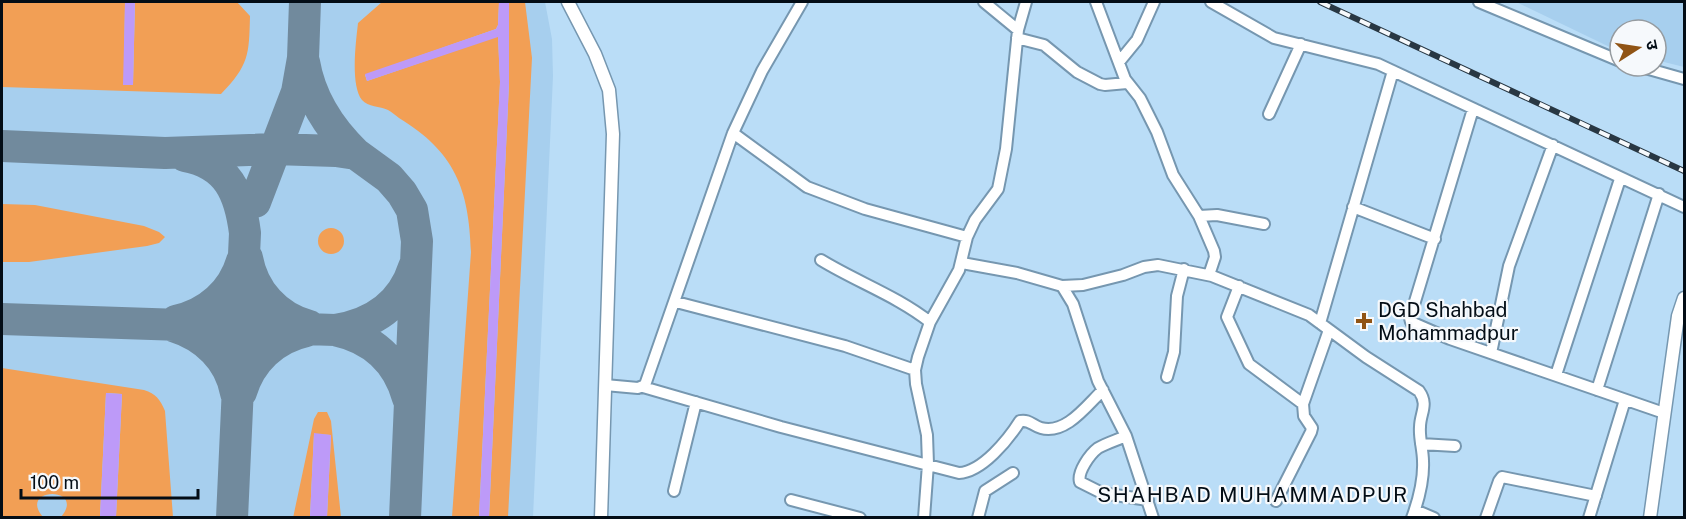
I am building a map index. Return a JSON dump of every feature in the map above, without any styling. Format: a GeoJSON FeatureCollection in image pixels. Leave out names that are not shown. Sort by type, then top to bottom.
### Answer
{"type":"FeatureCollection","features":[{"type":"Feature","properties":{"kind":"street"},"geometry":{"type":"LineString","coordinates":[[568,2],[595,54],[609,90],[613,134],[601,518]]}},
{"type":"Feature","properties":{"kind":"street"},"geometry":{"type":"LineString","coordinates":[[643,387],[676,302],[713,185],[733,133],[762,71],[802,2]]}},
{"type":"Feature","properties":{"kind":"street"},"geometry":{"type":"LineString","coordinates":[[984,2],[1018,34],[1044,45],[1077,72],[1100,84],[1127,82]]}},
{"type":"Feature","properties":{"kind":"street"},"geometry":{"type":"LineString","coordinates":[[924,518],[928,464],[927,435],[915,369],[930,322],[962,263],[967,237],[975,220],[998,189],[1006,149],[1018,34],[1026,2]]}},
{"type":"Feature","properties":{"kind":"street"},"geometry":{"type":"LineString","coordinates":[[1096,2],[1127,82],[1140,98],[1157,132],[1173,175],[1199,216],[1215,255],[1209,275]]}},
{"type":"Feature","properties":{"kind":"street"},"geometry":{"type":"LineString","coordinates":[[1119,62],[1137,40],[1154,2]]}},
{"type":"Feature","properties":{"kind":"street"},"geometry":{"type":"LineString","coordinates":[[1211,2],[1266,34],[1378,64],[1684,207]]}},
{"type":"Feature","properties":{"kind":"street"},"geometry":{"type":"LineString","coordinates":[[1479,2],[1608,56]]}},
{"type":"Feature","properties":{"kind":"street"},"geometry":{"type":"LineString","coordinates":[[1269,114],[1301,44]]}},
{"type":"Feature","properties":{"kind":"street"},"geometry":{"type":"LineString","coordinates":[[1276,501],[1311,432],[1312,428],[1304,416],[1303,404],[1353,207],[1393,71]]}},
{"type":"Feature","properties":{"kind":"street"},"geometry":{"type":"LineString","coordinates":[[1668,74],[1684,79]]}},
{"type":"Feature","properties":{"kind":"street"},"geometry":{"type":"LineString","coordinates":[[1473,109],[1410,321],[1445,337],[1664,413]]}},
{"type":"Feature","properties":{"kind":"street"},"geometry":{"type":"LineString","coordinates":[[733,133],[807,187],[865,209],[967,237]]}},
{"type":"Feature","properties":{"kind":"street"},"geometry":{"type":"LineString","coordinates":[[1491,353],[1509,266],[1553,145]]}},
{"type":"Feature","properties":{"kind":"street"},"geometry":{"type":"LineString","coordinates":[[1556,375],[1620,179]]}},
{"type":"Feature","properties":{"kind":"street"},"geometry":{"type":"LineString","coordinates":[[1597,390],[1659,194]]}},
{"type":"Feature","properties":{"kind":"street"},"geometry":{"type":"LineString","coordinates":[[1353,207],[1435,239]]}},
{"type":"Feature","properties":{"kind":"street"},"geometry":{"type":"LineString","coordinates":[[1199,216],[1217,215],[1264,224]]}},
{"type":"Feature","properties":{"kind":"street"},"geometry":{"type":"LineString","coordinates":[[821,260],[906,304],[930,322]]}},
{"type":"Feature","properties":{"kind":"street"},"geometry":{"type":"LineString","coordinates":[[962,263],[1017,273],[1062,286],[1083,285],[1124,276],[1144,267],[1158,265],[1209,275],[1309,315],[1366,357],[1419,391],[1424,398],[1425,406],[1420,427],[1422,485],[1414,514],[1434,518]]}},
{"type":"Feature","properties":{"kind":"street"},"geometry":{"type":"LineString","coordinates":[[1167,378],[1174,352],[1177,296],[1184,269]]}},
{"type":"Feature","properties":{"kind":"street"},"geometry":{"type":"LineString","coordinates":[[1062,286],[1073,304],[1103,390],[1126,436],[1154,518]]}},
{"type":"Feature","properties":{"kind":"street"},"geometry":{"type":"LineString","coordinates":[[1239,286],[1227,317],[1247,361],[1303,404]]}},
{"type":"Feature","properties":{"kind":"street"},"geometry":{"type":"LineString","coordinates":[[1650,518],[1678,316],[1684,298]]}},
{"type":"Feature","properties":{"kind":"street"},"geometry":{"type":"LineString","coordinates":[[676,302],[845,346],[915,369]]}},
{"type":"Feature","properties":{"kind":"street"},"geometry":{"type":"LineString","coordinates":[[605,385],[643,387],[782,427],[959,473],[965,473],[992,456],[1020,421],[1028,421],[1044,429],[1065,425],[1103,390]]}},
{"type":"Feature","properties":{"kind":"street"},"geometry":{"type":"LineString","coordinates":[[1589,518],[1625,400]]}},
{"type":"Feature","properties":{"kind":"street"},"geometry":{"type":"LineString","coordinates":[[674,491],[696,402]]}},
{"type":"Feature","properties":{"kind":"street"},"geometry":{"type":"LineString","coordinates":[[1126,436],[1094,452],[1078,478],[1080,482],[1102,493],[1148,500]]}},
{"type":"Feature","properties":{"kind":"street"},"geometry":{"type":"LineString","coordinates":[[1421,444],[1455,446]]}},
{"type":"Feature","properties":{"kind":"street"},"geometry":{"type":"LineString","coordinates":[[978,518],[986,490],[1013,473]]}},
{"type":"Feature","properties":{"kind":"street"},"geometry":{"type":"LineString","coordinates":[[1486,518],[1498,481],[1502,477],[1596,496]]}},
{"type":"Feature","properties":{"kind":"street"},"geometry":{"type":"LineString","coordinates":[[791,500],[860,518]]}},
{"type":"Feature","properties":{"kind":"shaded area"},"geometry":{"type":"Polygon","coordinates":[[[2,2],[545,2],[552,39],[553,76],[533,517],[2,517],[2,2]]]}},
{"type":"Feature","properties":{"kind":"shaded area"},"geometry":{"type":"Polygon","coordinates":[[[2,2],[125,2],[124,85],[133,85],[135,2],[237,2],[250,16],[248,50],[242,67],[221,94],[2,87],[2,2]]]}},
{"type":"Feature","properties":{"kind":"shaded area"},"geometry":{"type":"Polygon","coordinates":[[[125,2],[135,2],[133,85],[123,85],[125,2]]]}},
{"type":"Feature","properties":{"kind":"shaded area"},"geometry":{"type":"Polygon","coordinates":[[[382,2],[499,2],[496,29],[365,75],[367,81],[498,36],[500,82],[479,517],[452,517],[471,252],[467,209],[455,174],[434,144],[389,111],[362,100],[358,93],[355,63],[358,23],[382,2]]]}},
{"type":"Feature","properties":{"kind":"shaded area"},"geometry":{"type":"Polygon","coordinates":[[[499,2],[509,2],[509,83],[489,517],[479,518],[500,82],[498,37],[367,81],[365,74],[496,29],[499,2]]]}},
{"type":"Feature","properties":{"kind":"shaded area"},"geometry":{"type":"Polygon","coordinates":[[[509,2],[525,2],[532,58],[508,517],[489,518],[509,83],[509,2]]]}},
{"type":"Feature","properties":{"kind":"shaded area"},"geometry":{"type":"Polygon","coordinates":[[[1516,2],[1684,2],[1684,67],[1668,63],[1668,18],[1608,18],[1608,46],[1516,2]]]}},
{"type":"Feature","properties":{"kind":"shaded area"},"geometry":{"type":"Polygon","coordinates":[[[2,204],[35,205],[144,226],[165,237],[159,243],[147,246],[29,262],[2,262],[2,204]]]}},
{"type":"Feature","properties":{"kind":"shaded area"},"geometry":{"type":"Polygon","coordinates":[[[331,228],[340,232],[344,241],[340,250],[331,254],[322,250],[318,241],[322,232],[331,228]]]}},
{"type":"Feature","properties":{"kind":"shaded area"},"geometry":{"type":"Polygon","coordinates":[[[2,368],[144,390],[155,395],[165,411],[173,517],[116,517],[122,394],[106,393],[100,517],[61,517],[67,507],[66,500],[60,495],[52,494],[38,500],[37,507],[43,517],[2,517],[2,368]]]}},
{"type":"Feature","properties":{"kind":"shaded area"},"geometry":{"type":"Polygon","coordinates":[[[106,393],[122,394],[116,517],[100,517],[106,393]]]}},
{"type":"Feature","properties":{"kind":"shaded area"},"geometry":{"type":"Polygon","coordinates":[[[318,412],[327,412],[331,421],[341,517],[327,517],[331,435],[314,434],[310,517],[293,518],[314,419],[318,412]]]}},
{"type":"Feature","properties":{"kind":"shaded area"},"geometry":{"type":"Polygon","coordinates":[[[314,433],[331,435],[327,517],[310,517],[314,433]]]}},
{"type":"Feature","properties":{"kind":"taxiway"},"geometry":{"type":"LineString","coordinates":[[255,202],[297,92],[303,58],[305,2]]}},
{"type":"Feature","properties":{"kind":"taxiway"},"geometry":{"type":"LineString","coordinates":[[304,62],[311,88],[322,112],[356,154]]}},
{"type":"Feature","properties":{"kind":"taxiway"},"geometry":{"type":"LineString","coordinates":[[2,146],[165,153],[274,149],[336,151],[356,154],[389,178],[402,193],[412,210],[417,241],[405,518]]}},
{"type":"Feature","properties":{"kind":"taxiway"},"geometry":{"type":"LineString","coordinates":[[185,156],[200,160],[222,173],[240,205],[245,233],[232,518]]}},
{"type":"Feature","properties":{"kind":"taxiway"},"geometry":{"type":"LineString","coordinates":[[247,258],[255,281],[268,301],[286,316],[309,326]]}},
{"type":"Feature","properties":{"kind":"taxiway"},"geometry":{"type":"LineString","coordinates":[[176,321],[199,313],[218,300],[226,292],[242,261]]}},
{"type":"Feature","properties":{"kind":"taxiway"},"geometry":{"type":"LineString","coordinates":[[335,330],[362,323],[384,310],[402,292],[414,267]]}},
{"type":"Feature","properties":{"kind":"taxiway"},"geometry":{"type":"LineString","coordinates":[[2,319],[335,330],[361,339],[382,353],[398,373],[408,398]]}},
{"type":"Feature","properties":{"kind":"taxiway"},"geometry":{"type":"LineString","coordinates":[[173,326],[196,336],[214,350],[228,370],[236,393]]}},
{"type":"Feature","properties":{"kind":"taxiway"},"geometry":{"type":"LineString","coordinates":[[241,392],[250,370],[265,352],[284,339],[306,331]]}},
{"type":"Feature","properties":{"kind":"railway"},"geometry":{"type":"LineString","coordinates":[[1320,2],[1684,171]]}},
{"type":"Feature","properties":{"kind":"place","name":"DGD Shahbad Mohammadpur"},"geometry":{"type":"Point","coordinates":[1364,321]}},
{"type":"Feature","properties":{"kind":"district","name":"SHAHBAD MUHAMMADPUR"},"geometry":{"type":"Point","coordinates":[1253,495]}}]}
